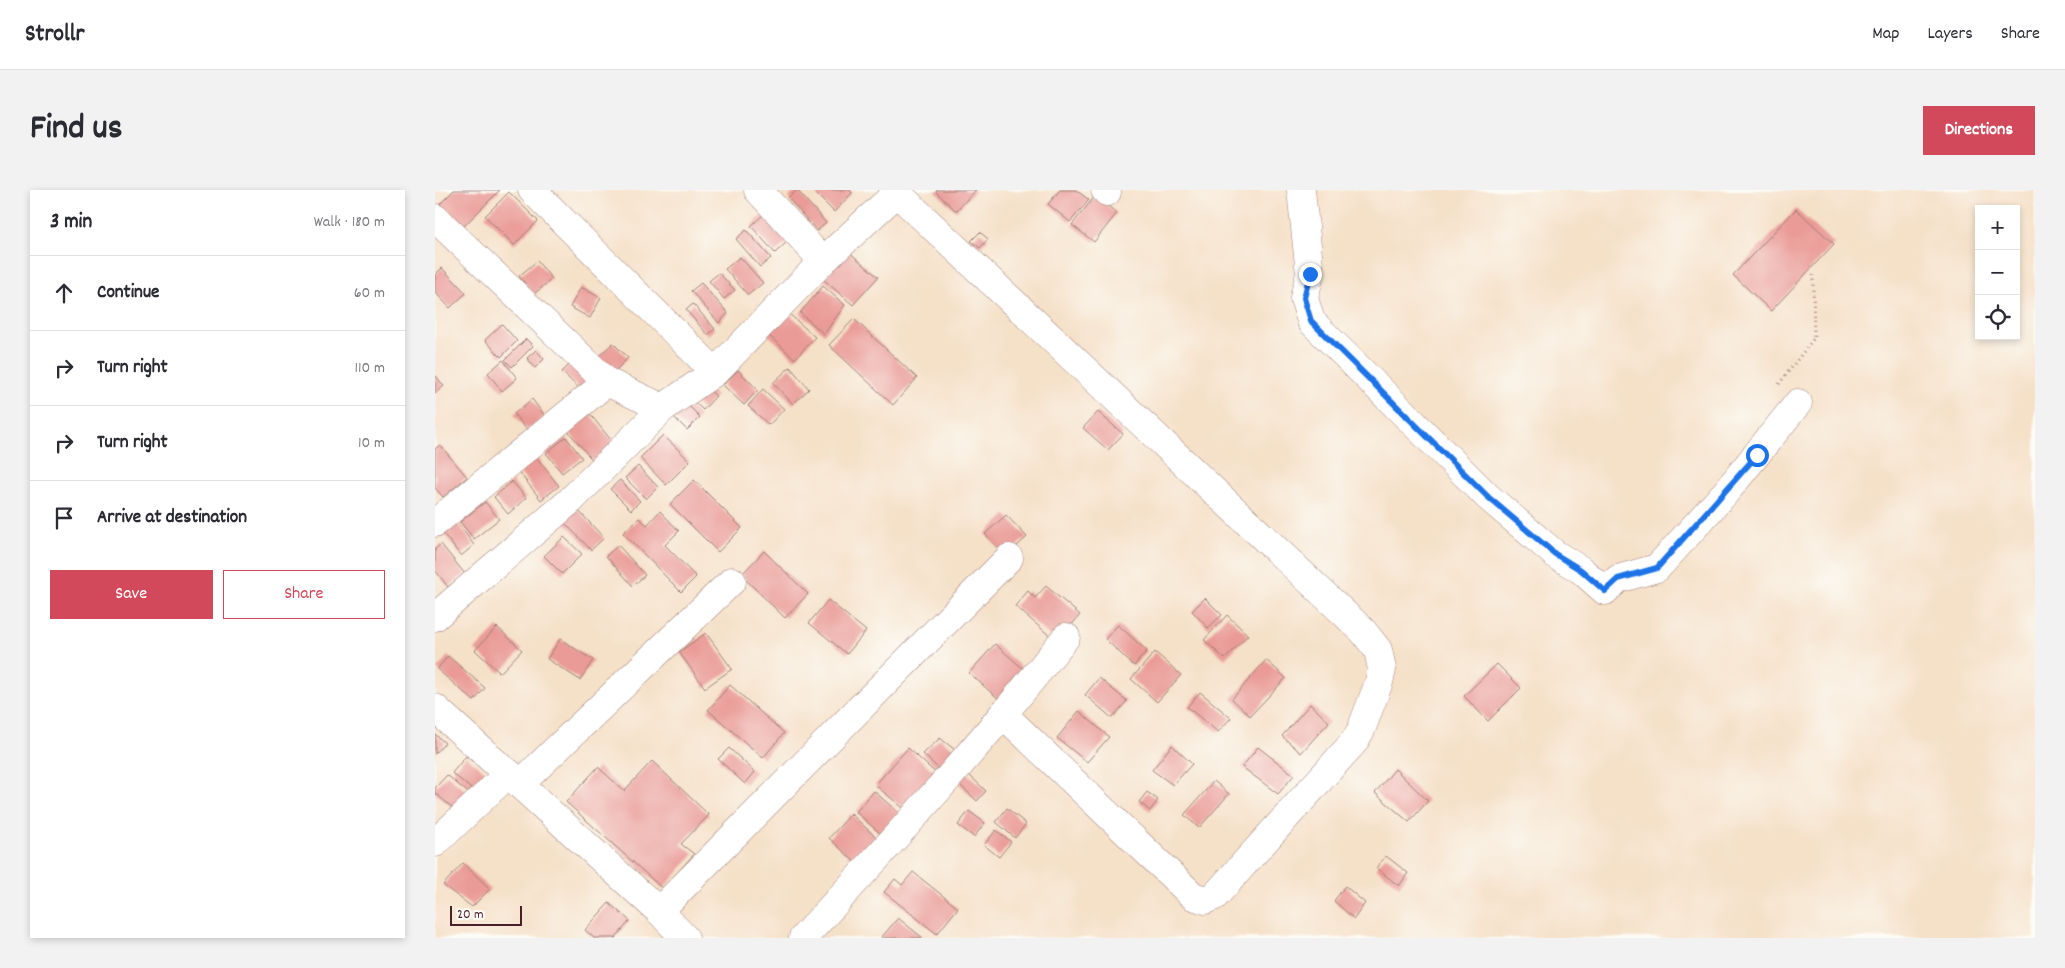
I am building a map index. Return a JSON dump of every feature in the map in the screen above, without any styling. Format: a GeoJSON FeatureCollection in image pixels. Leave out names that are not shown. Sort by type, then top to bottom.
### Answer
{"type":"FeatureCollection","features":[{"type":"Feature","properties":{"kind":"street"},"geometry":{"type":"LineString","coordinates":[[532,190],[715,372]]}},
{"type":"Feature","properties":{"kind":"street"},"geometry":{"type":"LineString","coordinates":[[758,190],[823,261]]}},
{"type":"Feature","properties":{"kind":"street"},"geometry":{"type":"LineString","coordinates":[[1301,190],[1310,274],[1304,298],[1311,321],[1488,497],[1555,554],[1581,570],[1605,591],[1618,579],[1657,568],[1726,492],[1786,396]]}},
{"type":"Feature","properties":{"kind":"street"},"geometry":{"type":"LineString","coordinates":[[435,617],[570,501],[663,408],[715,372],[823,261],[898,191],[1363,631],[1378,650],[1382,669],[1361,730],[1354,742],[1215,896],[1205,900],[1193,896],[1005,716]]}},
{"type":"Feature","properties":{"kind":"street"},"geometry":{"type":"LineString","coordinates":[[435,218],[607,382],[663,408]]}},
{"type":"Feature","properties":{"kind":"street"},"geometry":{"type":"LineString","coordinates":[[435,523],[607,382]]}},
{"type":"Feature","properties":{"kind":"street"},"geometry":{"type":"LineString","coordinates":[[659,911],[1009,558]]}},
{"type":"Feature","properties":{"kind":"street"},"geometry":{"type":"LineString","coordinates":[[435,843],[514,778],[732,581]]}},
{"type":"Feature","properties":{"kind":"street"},"geometry":{"type":"LineString","coordinates":[[803,938],[1005,716],[1066,637]]}},
{"type":"Feature","properties":{"kind":"street"},"geometry":{"type":"LineString","coordinates":[[435,708],[659,911],[683,937]]}},
{"type":"Feature","properties":{"kind":"path"},"geometry":{"type":"LineString","coordinates":[[1786,396],[1814,338],[1813,275]]}},
{"type":"Feature","properties":{"kind":"building"},"geometry":{"type":"Polygon","coordinates":[[[454,190],[500,190],[463,227],[440,204],[454,190]]]}},
{"type":"Feature","properties":{"kind":"building"},"geometry":{"type":"Polygon","coordinates":[[[797,190],[826,223],[817,231],[788,198],[797,190]]]}},
{"type":"Feature","properties":{"kind":"building"},"geometry":{"type":"Polygon","coordinates":[[[812,190],[850,190],[852,193],[834,212],[812,190]]]}},
{"type":"Feature","properties":{"kind":"building"},"geometry":{"type":"Polygon","coordinates":[[[937,190],[976,190],[956,211],[936,192],[937,190]]]}},
{"type":"Feature","properties":{"kind":"building"},"geometry":{"type":"Polygon","coordinates":[[[1060,190],[1076,190],[1089,200],[1070,222],[1048,204],[1060,190]]]}},
{"type":"Feature","properties":{"kind":"building"},"geometry":{"type":"Polygon","coordinates":[[[509,192],[538,221],[514,245],[485,216],[509,192]]]}},
{"type":"Feature","properties":{"kind":"building"},"geometry":{"type":"Polygon","coordinates":[[[1095,196],[1117,213],[1094,242],[1072,225],[1095,196]]]}},
{"type":"Feature","properties":{"kind":"building"},"geometry":{"type":"Polygon","coordinates":[[[1796,209],[1834,244],[1771,311],[1733,275],[1796,209]]]}},
{"type":"Feature","properties":{"kind":"building"},"geometry":{"type":"Polygon","coordinates":[[[764,214],[788,241],[775,253],[751,226],[764,214]]]}},
{"type":"Feature","properties":{"kind":"building"},"geometry":{"type":"Polygon","coordinates":[[[746,230],[771,258],[760,267],[736,239],[746,230]]]}},
{"type":"Feature","properties":{"kind":"building"},"geometry":{"type":"Polygon","coordinates":[[[980,232],[988,239],[980,248],[971,241],[980,232]]]}},
{"type":"Feature","properties":{"kind":"building"},"geometry":{"type":"Polygon","coordinates":[[[848,251],[878,277],[853,305],[823,279],[848,251]]]}},
{"type":"Feature","properties":{"kind":"building"},"geometry":{"type":"Polygon","coordinates":[[[740,257],[763,283],[748,295],[725,269],[740,257]]]}},
{"type":"Feature","properties":{"kind":"building"},"geometry":{"type":"Polygon","coordinates":[[[537,261],[552,279],[534,294],[519,276],[537,261]]]}},
{"type":"Feature","properties":{"kind":"building"},"geometry":{"type":"Polygon","coordinates":[[[442,268],[466,293],[450,308],[435,292],[435,275],[442,268]]]}},
{"type":"Feature","properties":{"kind":"building"},"geometry":{"type":"Polygon","coordinates":[[[719,273],[735,290],[724,299],[709,281],[719,273]]]}},
{"type":"Feature","properties":{"kind":"building"},"geometry":{"type":"Polygon","coordinates":[[[701,283],[728,313],[719,323],[691,291],[701,283]]]}},
{"type":"Feature","properties":{"kind":"building"},"geometry":{"type":"Polygon","coordinates":[[[823,286],[845,305],[824,334],[800,313],[823,286]]]}},
{"type":"Feature","properties":{"kind":"building"},"geometry":{"type":"Polygon","coordinates":[[[581,287],[601,298],[590,318],[570,307],[581,287]]]}},
{"type":"Feature","properties":{"kind":"building"},"geometry":{"type":"Polygon","coordinates":[[[693,304],[715,329],[708,335],[686,310],[693,304]]]}},
{"type":"Feature","properties":{"kind":"building"},"geometry":{"type":"Polygon","coordinates":[[[786,311],[815,337],[795,359],[766,333],[786,311]]]}},
{"type":"Feature","properties":{"kind":"building"},"geometry":{"type":"Polygon","coordinates":[[[854,319],[917,378],[893,405],[829,345],[854,319]]]}},
{"type":"Feature","properties":{"kind":"building"},"geometry":{"type":"Polygon","coordinates":[[[502,324],[517,341],[501,357],[485,340],[502,324]]]}},
{"type":"Feature","properties":{"kind":"building"},"geometry":{"type":"Polygon","coordinates":[[[526,339],[533,346],[512,367],[505,360],[526,339]]]}},
{"type":"Feature","properties":{"kind":"building"},"geometry":{"type":"Polygon","coordinates":[[[613,343],[628,358],[612,374],[597,358],[613,343]]]}},
{"type":"Feature","properties":{"kind":"building"},"geometry":{"type":"Polygon","coordinates":[[[536,350],[544,359],[535,368],[527,358],[536,350]]]}},
{"type":"Feature","properties":{"kind":"building"},"geometry":{"type":"Polygon","coordinates":[[[503,360],[517,378],[502,391],[488,373],[503,360]]]}},
{"type":"Feature","properties":{"kind":"building"},"geometry":{"type":"Polygon","coordinates":[[[570,364],[588,381],[580,389],[562,372],[570,364]]]}},
{"type":"Feature","properties":{"kind":"building"},"geometry":{"type":"Polygon","coordinates":[[[790,367],[809,389],[793,404],[773,383],[790,367]]]}},
{"type":"Feature","properties":{"kind":"building"},"geometry":{"type":"Polygon","coordinates":[[[738,370],[758,390],[744,405],[723,385],[738,370]]]}},
{"type":"Feature","properties":{"kind":"building"},"geometry":{"type":"Polygon","coordinates":[[[435,375],[444,386],[435,393],[435,375]]]}},
{"type":"Feature","properties":{"kind":"building"},"geometry":{"type":"Polygon","coordinates":[[[701,383],[716,396],[703,410],[689,397],[701,383]]]}},
{"type":"Feature","properties":{"kind":"building"},"geometry":{"type":"Polygon","coordinates":[[[763,389],[784,409],[769,425],[748,406],[763,389]]]}},
{"type":"Feature","properties":{"kind":"building"},"geometry":{"type":"Polygon","coordinates":[[[532,399],[545,416],[527,430],[514,414],[532,399]]]}},
{"type":"Feature","properties":{"kind":"building"},"geometry":{"type":"Polygon","coordinates":[[[685,402],[700,417],[687,430],[672,415],[685,402]]]}},
{"type":"Feature","properties":{"kind":"building"},"geometry":{"type":"Polygon","coordinates":[[[1098,412],[1123,434],[1108,450],[1083,428],[1098,412]]]}},
{"type":"Feature","properties":{"kind":"building"},"geometry":{"type":"Polygon","coordinates":[[[590,414],[615,445],[594,462],[568,431],[590,414]]]}},
{"type":"Feature","properties":{"kind":"building"},"geometry":{"type":"Polygon","coordinates":[[[663,435],[690,461],[666,485],[640,458],[663,435]]]}},
{"type":"Feature","properties":{"kind":"building"},"geometry":{"type":"Polygon","coordinates":[[[566,437],[582,458],[562,473],[546,453],[566,437]]]}},
{"type":"Feature","properties":{"kind":"building"},"geometry":{"type":"Polygon","coordinates":[[[440,445],[467,477],[443,497],[435,488],[435,449],[440,445]]]}},
{"type":"Feature","properties":{"kind":"building"},"geometry":{"type":"Polygon","coordinates":[[[537,458],[559,486],[541,500],[519,472],[537,458]]]}},
{"type":"Feature","properties":{"kind":"building"},"geometry":{"type":"Polygon","coordinates":[[[638,466],[658,487],[646,499],[625,478],[638,466]]]}},
{"type":"Feature","properties":{"kind":"building"},"geometry":{"type":"Polygon","coordinates":[[[620,480],[640,501],[631,510],[610,489],[620,480]]]}},
{"type":"Feature","properties":{"kind":"building"},"geometry":{"type":"Polygon","coordinates":[[[694,480],[742,528],[718,552],[670,504],[694,480]]]}},
{"type":"Feature","properties":{"kind":"building"},"geometry":{"type":"Polygon","coordinates":[[[512,481],[526,498],[508,514],[494,497],[512,481]]]}},
{"type":"Feature","properties":{"kind":"building"},"geometry":{"type":"Polygon","coordinates":[[[485,502],[499,519],[474,539],[460,522],[485,502]]]}},
{"type":"Feature","properties":{"kind":"building"},"geometry":{"type":"Polygon","coordinates":[[[577,509],[604,538],[591,550],[563,521],[577,509]]]}},
{"type":"Feature","properties":{"kind":"building"},"geometry":{"type":"Polygon","coordinates":[[[660,511],[679,531],[665,545],[696,577],[681,592],[623,533],[639,518],[647,525],[660,511]]]}},
{"type":"Feature","properties":{"kind":"building"},"geometry":{"type":"Polygon","coordinates":[[[1006,515],[1027,537],[1006,556],[985,534],[1006,515]]]}},
{"type":"Feature","properties":{"kind":"building"},"geometry":{"type":"Polygon","coordinates":[[[456,521],[474,545],[461,556],[442,532],[456,521]]]}},
{"type":"Feature","properties":{"kind":"building"},"geometry":{"type":"Polygon","coordinates":[[[564,537],[582,554],[562,574],[544,556],[564,537]]]}},
{"type":"Feature","properties":{"kind":"building"},"geometry":{"type":"Polygon","coordinates":[[[441,544],[465,574],[448,587],[435,570],[435,549],[441,544]]]}},
{"type":"Feature","properties":{"kind":"building"},"geometry":{"type":"Polygon","coordinates":[[[618,545],[645,575],[633,586],[606,556],[618,545]]]}},
{"type":"Feature","properties":{"kind":"building"},"geometry":{"type":"Polygon","coordinates":[[[764,551],[808,594],[785,618],[741,575],[764,551]]]}},
{"type":"Feature","properties":{"kind":"building"},"geometry":{"type":"Polygon","coordinates":[[[1046,586],[1080,615],[1057,642],[1015,606],[1028,591],[1035,598],[1046,586]]]}},
{"type":"Feature","properties":{"kind":"building"},"geometry":{"type":"Polygon","coordinates":[[[1205,598],[1222,615],[1208,628],[1192,611],[1205,598]]]}},
{"type":"Feature","properties":{"kind":"building"},"geometry":{"type":"Polygon","coordinates":[[[828,600],[866,631],[847,654],[809,623],[828,600]]]}},
{"type":"Feature","properties":{"kind":"building"},"geometry":{"type":"Polygon","coordinates":[[[1227,615],[1248,635],[1225,659],[1204,640],[1227,615]]]}},
{"type":"Feature","properties":{"kind":"building"},"geometry":{"type":"Polygon","coordinates":[[[1118,625],[1147,651],[1134,666],[1105,639],[1118,625]]]}},
{"type":"Feature","properties":{"kind":"building"},"geometry":{"type":"Polygon","coordinates":[[[497,627],[522,650],[500,673],[475,650],[497,627]]]}},
{"type":"Feature","properties":{"kind":"building"},"geometry":{"type":"Polygon","coordinates":[[[706,633],[732,669],[705,688],[679,652],[706,633]]]}},
{"type":"Feature","properties":{"kind":"building"},"geometry":{"type":"Polygon","coordinates":[[[560,639],[593,660],[580,680],[547,659],[560,639]]]}},
{"type":"Feature","properties":{"kind":"building"},"geometry":{"type":"Polygon","coordinates":[[[995,644],[1027,672],[1001,701],[969,673],[995,644]]]}},
{"type":"Feature","properties":{"kind":"building"},"geometry":{"type":"Polygon","coordinates":[[[1155,652],[1181,675],[1157,702],[1131,679],[1155,652]]]}},
{"type":"Feature","properties":{"kind":"building"},"geometry":{"type":"Polygon","coordinates":[[[448,656],[485,688],[474,701],[437,669],[448,656]]]}},
{"type":"Feature","properties":{"kind":"building"},"geometry":{"type":"Polygon","coordinates":[[[1266,660],[1286,678],[1250,716],[1232,699],[1266,660]]]}},
{"type":"Feature","properties":{"kind":"building"},"geometry":{"type":"Polygon","coordinates":[[[1497,664],[1521,688],[1488,721],[1464,696],[1497,664]]]}},
{"type":"Feature","properties":{"kind":"building"},"geometry":{"type":"Polygon","coordinates":[[[1099,678],[1127,701],[1112,718],[1085,695],[1099,678]]]}},
{"type":"Feature","properties":{"kind":"building"},"geometry":{"type":"Polygon","coordinates":[[[730,685],[784,733],[763,758],[708,710],[730,685]]]}},
{"type":"Feature","properties":{"kind":"building"},"geometry":{"type":"Polygon","coordinates":[[[1200,692],[1231,718],[1218,732],[1187,707],[1200,692]]]}},
{"type":"Feature","properties":{"kind":"building"},"geometry":{"type":"Polygon","coordinates":[[[1310,704],[1329,722],[1301,753],[1282,736],[1310,704]]]}},
{"type":"Feature","properties":{"kind":"building"},"geometry":{"type":"Polygon","coordinates":[[[1079,711],[1109,737],[1087,762],[1057,738],[1079,711]]]}},
{"type":"Feature","properties":{"kind":"building"},"geometry":{"type":"Polygon","coordinates":[[[435,734],[445,743],[435,754],[435,734]]]}},
{"type":"Feature","properties":{"kind":"building"},"geometry":{"type":"Polygon","coordinates":[[[940,738],[960,754],[943,773],[923,754],[940,738]]]}},
{"type":"Feature","properties":{"kind":"building"},"geometry":{"type":"Polygon","coordinates":[[[1172,745],[1192,764],[1173,785],[1152,770],[1172,745]]]}},
{"type":"Feature","properties":{"kind":"building"},"geometry":{"type":"Polygon","coordinates":[[[1258,747],[1294,775],[1278,794],[1242,767],[1258,747]]]}},
{"type":"Feature","properties":{"kind":"building"},"geometry":{"type":"Polygon","coordinates":[[[729,748],[755,772],[745,784],[718,759],[729,748]]]}},
{"type":"Feature","properties":{"kind":"building"},"geometry":{"type":"Polygon","coordinates":[[[908,748],[938,775],[907,811],[875,785],[908,748]]]}},
{"type":"Feature","properties":{"kind":"building"},"geometry":{"type":"Polygon","coordinates":[[[466,756],[494,779],[480,796],[452,773],[466,756]]]}},
{"type":"Feature","properties":{"kind":"building"},"geometry":{"type":"Polygon","coordinates":[[[652,761],[709,815],[681,844],[694,854],[663,889],[566,802],[598,767],[624,791],[652,761]]]}},
{"type":"Feature","properties":{"kind":"building"},"geometry":{"type":"Polygon","coordinates":[[[1395,769],[1428,801],[1409,822],[1375,793],[1395,769]]]}},
{"type":"Feature","properties":{"kind":"building"},"geometry":{"type":"Polygon","coordinates":[[[967,773],[986,791],[977,801],[958,783],[967,773]]]}},
{"type":"Feature","properties":{"kind":"building"},"geometry":{"type":"Polygon","coordinates":[[[447,775],[474,798],[460,814],[435,793],[435,788],[447,775]]]}},
{"type":"Feature","properties":{"kind":"building"},"geometry":{"type":"Polygon","coordinates":[[[1214,781],[1229,794],[1199,828],[1184,815],[1214,781]]]}},
{"type":"Feature","properties":{"kind":"building"},"geometry":{"type":"Polygon","coordinates":[[[874,791],[901,815],[883,836],[856,812],[874,791]]]}},
{"type":"Feature","properties":{"kind":"building"},"geometry":{"type":"Polygon","coordinates":[[[1147,792],[1158,800],[1150,811],[1139,802],[1147,792]]]}},
{"type":"Feature","properties":{"kind":"building"},"geometry":{"type":"Polygon","coordinates":[[[1007,808],[1026,824],[1015,838],[996,822],[1007,808]]]}},
{"type":"Feature","properties":{"kind":"building"},"geometry":{"type":"Polygon","coordinates":[[[969,811],[985,823],[974,837],[958,825],[969,811]]]}},
{"type":"Feature","properties":{"kind":"building"},"geometry":{"type":"Polygon","coordinates":[[[851,814],[878,839],[856,863],[829,838],[851,814]]]}},
{"type":"Feature","properties":{"kind":"building"},"geometry":{"type":"Polygon","coordinates":[[[996,830],[1011,842],[999,857],[984,845],[996,830]]]}},
{"type":"Feature","properties":{"kind":"building"},"geometry":{"type":"Polygon","coordinates":[[[1386,856],[1408,873],[1399,886],[1376,868],[1386,856]]]}},
{"type":"Feature","properties":{"kind":"building"},"geometry":{"type":"Polygon","coordinates":[[[463,863],[490,889],[472,907],[443,885],[463,863]]]}},
{"type":"Feature","properties":{"kind":"building"},"geometry":{"type":"Polygon","coordinates":[[[913,872],[958,908],[937,934],[884,892],[895,879],[902,885],[913,872]]]}},
{"type":"Feature","properties":{"kind":"building"},"geometry":{"type":"Polygon","coordinates":[[[1345,886],[1365,903],[1354,919],[1334,901],[1345,886]]]}},
{"type":"Feature","properties":{"kind":"building"},"geometry":{"type":"Polygon","coordinates":[[[609,903],[630,921],[615,938],[594,938],[585,930],[609,903]]]}},
{"type":"Feature","properties":{"kind":"building"},"geometry":{"type":"Polygon","coordinates":[[[898,918],[923,938],[881,938],[898,918]]]}},
{"type":"Feature","properties":{"kind":"route"},"geometry":{"type":"LineString","coordinates":[[1310,274],[1304,298],[1311,321],[1488,497],[1555,554],[1581,570],[1605,591],[1618,579],[1657,568],[1757,455]]}}]}
